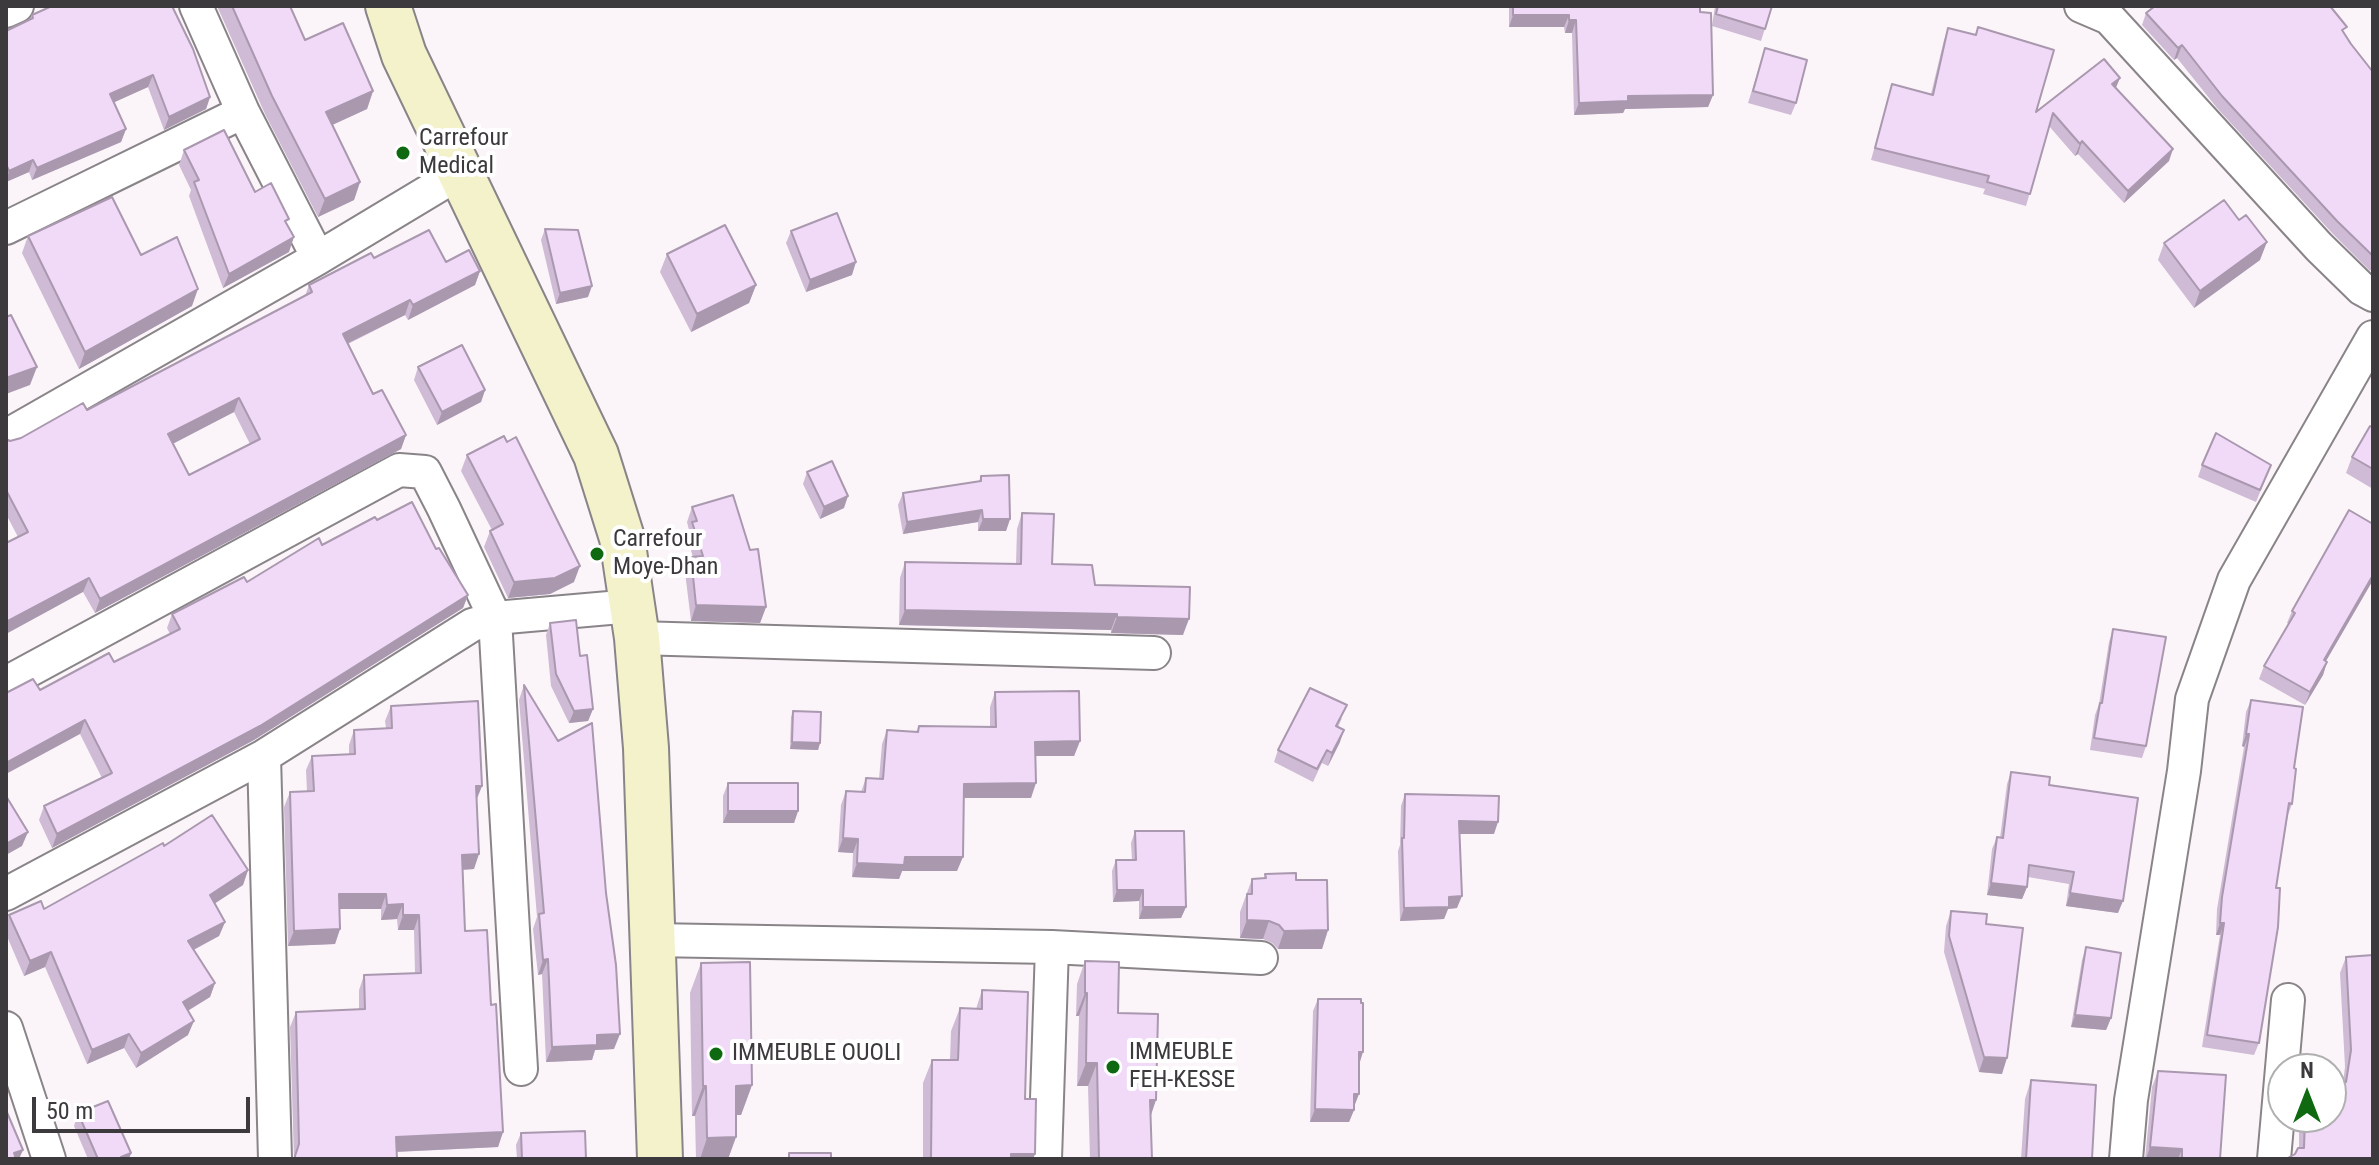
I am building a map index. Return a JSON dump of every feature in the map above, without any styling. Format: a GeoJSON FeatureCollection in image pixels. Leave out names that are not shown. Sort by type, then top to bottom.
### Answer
{"type":"FeatureCollection","features":[{"type":"Feature","properties":{"kind":"street"},"geometry":{"type":"LineString","coordinates":[[6,11],[17,6]]}},
{"type":"Feature","properties":{"kind":"street"},"geometry":{"type":"LineString","coordinates":[[196,6],[243,112],[318,258]]}},
{"type":"Feature","properties":{"kind":"street"},"geometry":{"type":"LineString","coordinates":[[388,6],[404,55],[596,455],[622,538],[646,748],[660,1159]]}},
{"type":"Feature","properties":{"kind":"street"},"geometry":{"type":"LineString","coordinates":[[2081,6],[2109,18],[2319,247],[2362,289],[2373,295]]}},
{"type":"Feature","properties":{"kind":"street"},"geometry":{"type":"LineString","coordinates":[[6,228],[243,112]]}},
{"type":"Feature","properties":{"kind":"street"},"geometry":{"type":"LineString","coordinates":[[6,436],[318,258],[461,172]]}},
{"type":"Feature","properties":{"kind":"street"},"geometry":{"type":"LineString","coordinates":[[2126,1159],[2131,1100],[2184,771],[2192,699],[2234,580],[2373,337]]}},
{"type":"Feature","properties":{"kind":"street"},"geometry":{"type":"LineString","coordinates":[[6,683],[399,470],[425,472],[495,618],[521,1069]]}},
{"type":"Feature","properties":{"kind":"street"},"geometry":{"type":"LineString","coordinates":[[6,894],[264,756],[472,625],[495,618],[634,622],[1154,653]]}},
{"type":"Feature","properties":{"kind":"street"},"geometry":{"type":"LineString","coordinates":[[264,756],[275,1159]]}},
{"type":"Feature","properties":{"kind":"street"},"geometry":{"type":"LineString","coordinates":[[652,940],[1052,947],[1261,958]]}},
{"type":"Feature","properties":{"kind":"street"},"geometry":{"type":"LineString","coordinates":[[1045,1159],[1052,947]]}},
{"type":"Feature","properties":{"kind":"street"},"geometry":{"type":"LineString","coordinates":[[2274,1159],[2288,1000]]}},
{"type":"Feature","properties":{"kind":"street"},"geometry":{"type":"LineString","coordinates":[[6,1028],[49,1159]]}},
{"type":"Feature","properties":{"kind":"building"},"geometry":{"type":"Polygon","coordinates":[[[52,6],[172,6],[193,49],[210,97],[169,117],[153,75],[110,94],[126,129],[37,168],[33,160],[9,171],[6,164],[6,31],[52,6]]]}},
{"type":"Feature","properties":{"kind":"building"},"geometry":{"type":"Polygon","coordinates":[[[232,6],[290,6],[305,40],[343,23],[373,91],[326,112],[360,182],[325,199],[272,96],[232,6]]]}},
{"type":"Feature","properties":{"kind":"building"},"geometry":{"type":"Polygon","coordinates":[[[1513,6],[1700,6],[1700,12],[1711,13],[1713,95],[1628,96],[1628,101],[1579,103],[1576,20],[1569,20],[1569,15],[1513,15],[1513,6]]]}},
{"type":"Feature","properties":{"kind":"building"},"geometry":{"type":"Polygon","coordinates":[[[1718,6],[1772,6],[1765,29],[1716,14],[1718,6]]]}},
{"type":"Feature","properties":{"kind":"building"},"geometry":{"type":"Polygon","coordinates":[[[2155,6],[2330,6],[2347,27],[2342,30],[2351,44],[2373,72],[2373,256],[2222,96],[2182,45],[2178,48],[2146,13],[2155,6]]]}},
{"type":"Feature","properties":{"kind":"building"},"geometry":{"type":"Polygon","coordinates":[[[1978,27],[2054,50],[2036,112],[2104,59],[2120,78],[2112,84],[2173,149],[2128,191],[2053,113],[2030,194],[1987,182],[1989,176],[1875,148],[1892,84],[1933,95],[1948,28],[1976,35],[1978,27]]]}},
{"type":"Feature","properties":{"kind":"building"},"geometry":{"type":"Polygon","coordinates":[[[1765,48],[1807,60],[1796,103],[1753,91],[1765,48]]]}},
{"type":"Feature","properties":{"kind":"building"},"geometry":{"type":"Polygon","coordinates":[[[224,130],[255,192],[271,183],[289,219],[285,221],[294,237],[229,274],[194,182],[199,180],[184,150],[224,130]]]}},
{"type":"Feature","properties":{"kind":"building"},"geometry":{"type":"Polygon","coordinates":[[[112,197],[141,255],[177,237],[198,289],[85,352],[28,236],[112,197]]]}},
{"type":"Feature","properties":{"kind":"building"},"geometry":{"type":"Polygon","coordinates":[[[2224,200],[2239,220],[2246,215],[2267,242],[2200,291],[2164,243],[2224,200]]]}},
{"type":"Feature","properties":{"kind":"building"},"geometry":{"type":"Polygon","coordinates":[[[837,213],[856,262],[810,280],[791,231],[837,213]]]}},
{"type":"Feature","properties":{"kind":"building"},"geometry":{"type":"Polygon","coordinates":[[[725,225],[756,285],[697,314],[667,254],[725,225]]]}},
{"type":"Feature","properties":{"kind":"building"},"geometry":{"type":"Polygon","coordinates":[[[545,229],[578,230],[592,286],[560,293],[545,229]]]}},
{"type":"Feature","properties":{"kind":"building"},"geometry":{"type":"Polygon","coordinates":[[[429,230],[446,262],[469,250],[480,271],[413,305],[410,300],[343,334],[373,394],[382,390],[406,435],[100,599],[89,578],[6,622],[6,543],[28,532],[6,490],[6,439],[21,438],[83,403],[87,410],[312,292],[309,285],[371,253],[374,258],[429,230]],[[239,398],[168,434],[189,475],[260,439],[239,398]]]}},
{"type":"Feature","properties":{"kind":"building"},"geometry":{"type":"Polygon","coordinates":[[[11,315],[37,367],[6,378],[6,317],[11,315]]]}},
{"type":"Feature","properties":{"kind":"building"},"geometry":{"type":"Polygon","coordinates":[[[462,345],[485,390],[442,412],[418,367],[462,345]]]}},
{"type":"Feature","properties":{"kind":"building"},"geometry":{"type":"Polygon","coordinates":[[[2370,426],[2373,428],[2373,469],[2352,457],[2370,426]]]}},
{"type":"Feature","properties":{"kind":"building"},"geometry":{"type":"Polygon","coordinates":[[[2216,433],[2271,465],[2260,490],[2202,465],[2216,433]]]}},
{"type":"Feature","properties":{"kind":"building"},"geometry":{"type":"Polygon","coordinates":[[[504,436],[507,442],[516,437],[580,566],[555,578],[514,582],[490,531],[503,524],[467,455],[504,436]]]}},
{"type":"Feature","properties":{"kind":"building"},"geometry":{"type":"Polygon","coordinates":[[[832,461],[848,496],[824,507],[807,472],[832,461]]]}},
{"type":"Feature","properties":{"kind":"building"},"geometry":{"type":"Polygon","coordinates":[[[1009,475],[1010,519],[983,519],[982,510],[907,522],[903,493],[981,481],[981,476],[1009,475]]]}},
{"type":"Feature","properties":{"kind":"building"},"geometry":{"type":"Polygon","coordinates":[[[733,495],[750,550],[758,549],[766,607],[696,605],[691,557],[703,556],[692,522],[697,521],[692,507],[733,495]]]}},
{"type":"Feature","properties":{"kind":"building"},"geometry":{"type":"Polygon","coordinates":[[[412,502],[436,549],[439,548],[468,595],[260,726],[57,834],[44,806],[112,773],[85,720],[6,763],[6,693],[33,679],[40,690],[109,653],[114,662],[180,629],[172,614],[244,577],[247,582],[319,538],[322,545],[375,517],[377,520],[412,502]]]}},
{"type":"Feature","properties":{"kind":"building"},"geometry":{"type":"Polygon","coordinates":[[[2349,510],[2373,524],[2373,575],[2324,660],[2327,662],[2310,692],[2264,666],[2349,510]]]}},
{"type":"Feature","properties":{"kind":"building"},"geometry":{"type":"Polygon","coordinates":[[[1022,513],[1054,514],[1052,564],[1092,565],[1095,585],[1190,587],[1189,619],[1117,617],[1117,614],[905,610],[905,562],[1021,564],[1022,513]]]}},
{"type":"Feature","properties":{"kind":"building"},"geometry":{"type":"Polygon","coordinates":[[[576,620],[580,656],[587,655],[593,709],[574,711],[556,674],[550,623],[576,620]]]}},
{"type":"Feature","properties":{"kind":"building"},"geometry":{"type":"Polygon","coordinates":[[[2113,629],[2166,637],[2146,746],[2094,738],[2113,629]]]}},
{"type":"Feature","properties":{"kind":"building"},"geometry":{"type":"Polygon","coordinates":[[[524,685],[558,741],[592,723],[620,1034],[597,1035],[597,1045],[552,1047],[548,959],[543,960],[539,914],[544,913],[524,685]]]}},
{"type":"Feature","properties":{"kind":"building"},"geometry":{"type":"Polygon","coordinates":[[[1310,688],[1347,705],[1336,726],[1344,730],[1332,753],[1327,750],[1317,769],[1278,750],[1310,688]]]}},
{"type":"Feature","properties":{"kind":"building"},"geometry":{"type":"Polygon","coordinates":[[[1079,691],[1080,741],[1035,742],[1036,783],[964,784],[963,857],[905,857],[904,865],[857,863],[858,839],[843,838],[846,791],[865,792],[866,778],[883,779],[887,730],[918,732],[919,726],[996,727],[995,692],[1079,691]]]}},
{"type":"Feature","properties":{"kind":"building"},"geometry":{"type":"Polygon","coordinates":[[[2251,700],[2303,707],[2292,804],[2289,803],[2276,888],[2280,888],[2278,927],[2259,1043],[2207,1035],[2224,923],[2220,923],[2222,897],[2249,734],[2246,734],[2251,700]]]}},
{"type":"Feature","properties":{"kind":"building"},"geometry":{"type":"Polygon","coordinates":[[[478,701],[482,786],[476,786],[479,854],[462,855],[465,931],[487,930],[491,1005],[496,1004],[503,1132],[396,1137],[397,1159],[295,1159],[299,1144],[296,1012],[365,1009],[364,975],[421,973],[419,915],[403,915],[403,904],[387,905],[386,894],[339,894],[340,929],[294,931],[290,792],[314,791],[312,756],[355,754],[354,730],[392,728],[391,706],[478,701]]]}},
{"type":"Feature","properties":{"kind":"building"},"geometry":{"type":"Polygon","coordinates":[[[793,711],[821,712],[820,743],[792,742],[793,711]]]}},
{"type":"Feature","properties":{"kind":"building"},"geometry":{"type":"Polygon","coordinates":[[[2011,772],[2050,777],[2049,785],[2138,798],[2123,901],[2070,893],[2074,872],[2029,865],[2027,887],[1991,883],[1997,837],[2003,838],[2011,772]]]}},
{"type":"Feature","properties":{"kind":"building"},"geometry":{"type":"Polygon","coordinates":[[[728,783],[798,783],[798,811],[728,811],[728,783]]]}},
{"type":"Feature","properties":{"kind":"building"},"geometry":{"type":"Polygon","coordinates":[[[1405,794],[1499,796],[1498,822],[1459,821],[1462,896],[1449,897],[1449,907],[1404,908],[1402,838],[1405,794]]]}},
{"type":"Feature","properties":{"kind":"building"},"geometry":{"type":"Polygon","coordinates":[[[6,796],[28,832],[6,844],[6,796]]]}},
{"type":"Feature","properties":{"kind":"building"},"geometry":{"type":"Polygon","coordinates":[[[212,815],[248,870],[210,895],[225,922],[188,941],[215,983],[183,1002],[194,1021],[141,1053],[129,1034],[92,1050],[51,952],[30,961],[9,915],[41,901],[44,909],[163,843],[164,846],[212,815]]]}},
{"type":"Feature","properties":{"kind":"building"},"geometry":{"type":"Polygon","coordinates":[[[1135,831],[1184,831],[1186,907],[1143,907],[1143,890],[1117,890],[1116,860],[1136,860],[1135,831]]]}},
{"type":"Feature","properties":{"kind":"building"},"geometry":{"type":"Polygon","coordinates":[[[1296,873],[1296,880],[1327,880],[1328,930],[1284,931],[1269,921],[1247,920],[1247,894],[1252,894],[1252,879],[1266,878],[1265,874],[1296,873]]]}},
{"type":"Feature","properties":{"kind":"building"},"geometry":{"type":"Polygon","coordinates":[[[1951,911],[1987,914],[1986,924],[2023,928],[2007,1058],[1984,1057],[1949,936],[1951,911]]]}},
{"type":"Feature","properties":{"kind":"building"},"geometry":{"type":"Polygon","coordinates":[[[2086,947],[2121,953],[2111,1018],[2075,1015],[2086,947]]]}},
{"type":"Feature","properties":{"kind":"building"},"geometry":{"type":"Polygon","coordinates":[[[2373,955],[2373,1159],[2286,1159],[2298,1148],[2304,1148],[2304,1133],[2347,1133],[2347,1076],[2351,1050],[2346,957],[2373,955]]]}},
{"type":"Feature","properties":{"kind":"building"},"geometry":{"type":"Polygon","coordinates":[[[1085,961],[1119,962],[1118,1013],[1158,1014],[1156,1100],[1150,1100],[1152,1159],[1099,1159],[1097,1063],[1086,1063],[1085,961]]]}},
{"type":"Feature","properties":{"kind":"building"},"geometry":{"type":"Polygon","coordinates":[[[750,962],[752,1085],[736,1086],[736,1137],[707,1138],[701,963],[750,962]]]}},
{"type":"Feature","properties":{"kind":"building"},"geometry":{"type":"Polygon","coordinates":[[[982,990],[1028,992],[1025,1099],[1036,1099],[1035,1154],[1011,1154],[1011,1159],[931,1159],[932,1060],[958,1060],[960,1008],[982,1009],[982,990]]]}},
{"type":"Feature","properties":{"kind":"building"},"geometry":{"type":"Polygon","coordinates":[[[1318,999],[1361,999],[1363,1003],[1363,1052],[1359,1052],[1359,1094],[1354,1094],[1354,1110],[1315,1109],[1318,999]]]}},
{"type":"Feature","properties":{"kind":"building"},"geometry":{"type":"Polygon","coordinates":[[[2158,1071],[2226,1075],[2220,1159],[2182,1159],[2182,1149],[2150,1147],[2158,1071]]]}},
{"type":"Feature","properties":{"kind":"building"},"geometry":{"type":"Polygon","coordinates":[[[2031,1080],[2096,1085],[2092,1159],[2026,1159],[2031,1080]]]}},
{"type":"Feature","properties":{"kind":"building"},"geometry":{"type":"Polygon","coordinates":[[[108,1101],[131,1153],[122,1159],[98,1159],[78,1113],[108,1101]]]}},
{"type":"Feature","properties":{"kind":"building"},"geometry":{"type":"Polygon","coordinates":[[[6,1110],[23,1150],[14,1153],[16,1159],[6,1159],[6,1110]]]}},
{"type":"Feature","properties":{"kind":"building"},"geometry":{"type":"Polygon","coordinates":[[[585,1131],[586,1159],[522,1159],[521,1133],[585,1131]]]}},
{"type":"Feature","properties":{"kind":"building"},"geometry":{"type":"Polygon","coordinates":[[[789,1153],[831,1153],[831,1159],[789,1159],[789,1153]]]}},
{"type":"Feature","properties":{"kind":"place","name":"Carrefour Medical"},"geometry":{"type":"Point","coordinates":[403,153]}},
{"type":"Feature","properties":{"kind":"place","name":"Carrefour Moye-Dhan"},"geometry":{"type":"Point","coordinates":[597,554]}},
{"type":"Feature","properties":{"kind":"place","name":"IMMEUBLE OUOLI"},"geometry":{"type":"Point","coordinates":[716,1054]}},
{"type":"Feature","properties":{"kind":"place","name":"IMMEUBLE FEH-KESSE"},"geometry":{"type":"Point","coordinates":[1113,1067]}}]}
